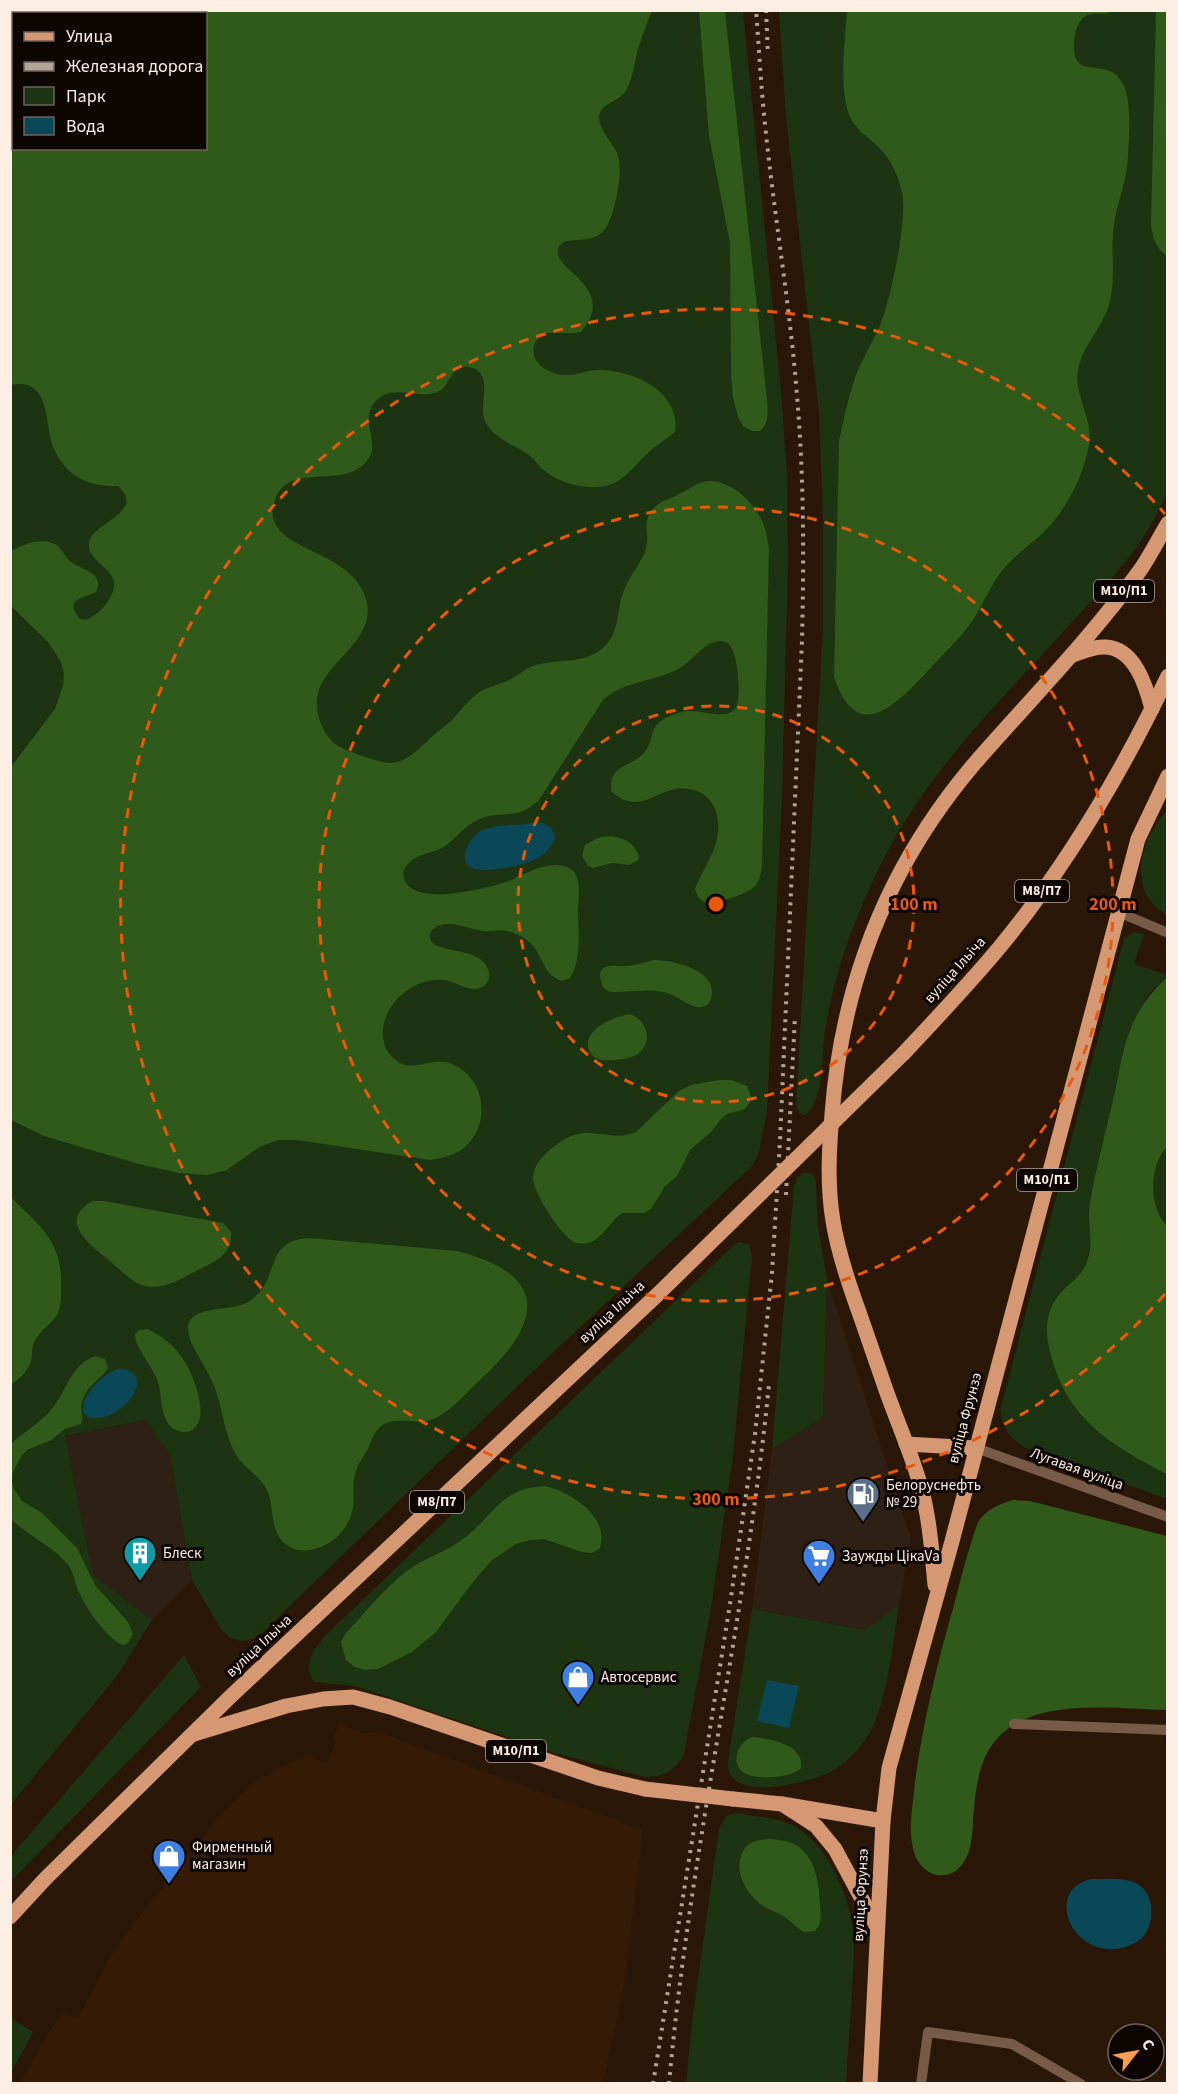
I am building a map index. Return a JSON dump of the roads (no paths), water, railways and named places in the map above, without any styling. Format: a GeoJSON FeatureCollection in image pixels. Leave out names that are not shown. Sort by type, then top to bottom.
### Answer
{"type":"FeatureCollection","features":[{"type":"Feature","properties":{"kind":"main road","name":"М10/П1"},"geometry":{"type":"LineString","coordinates":[[936,1594],[931,1541],[922,1492],[842,1262],[833,1222],[828,1157],[834,1086],[843,1024],[862,959],[882,905],[939,810],[974,764],[1073,655],[1143,566],[1167,522]]}},
{"type":"Feature","properties":{"kind":"main road"},"geometry":{"type":"LineString","coordinates":[[1073,655],[1093,648],[1107,647],[1126,656],[1146,685],[1152,709]]}},
{"type":"Feature","properties":{"kind":"main road","name":"вуліца Ільіча"},"geometry":{"type":"LineString","coordinates":[[10,1917],[46,1878],[230,1697],[656,1296],[904,1053],[977,974],[1030,908],[1093,814],[1125,761],[1167,676]]}},
{"type":"Feature","properties":{"kind":"main road","name":"вуліца Фрунзэ"},"geometry":{"type":"LineString","coordinates":[[870,2084],[883,1821],[889,1768],[1138,839],[1167,776]]}},
{"type":"Feature","properties":{"kind":"main road"},"geometry":{"type":"LineString","coordinates":[[906,1444],[976,1448]]}},
{"type":"Feature","properties":{"kind":"main road","name":"М10/П1"},"geometry":{"type":"LineString","coordinates":[[194,1734],[286,1706],[322,1698],[353,1697],[390,1707],[598,1778],[645,1789],[782,1804],[883,1821]]}},
{"type":"Feature","properties":{"kind":"main road","name":"М10/П1"},"geometry":{"type":"LineString","coordinates":[[782,1804],[816,1826],[835,1849],[877,1927]]}},
{"type":"Feature","properties":{"kind":"street"},"geometry":{"type":"LineString","coordinates":[[1118,912],[1167,933]]}},
{"type":"Feature","properties":{"kind":"street","name":"Лугавая вуліца"},"geometry":{"type":"LineString","coordinates":[[976,1448],[1167,1517]]}},
{"type":"Feature","properties":{"kind":"street"},"geometry":{"type":"LineString","coordinates":[[1014,1724],[1167,1730]]}},
{"type":"Feature","properties":{"kind":"street"},"geometry":{"type":"LineString","coordinates":[[921,2084],[928,2032],[1012,2044],[1081,2084]]}},
{"type":"Feature","properties":{"kind":"water"},"geometry":{"type":"Polygon","coordinates":[[[540,822],[550,827],[555,837],[549,849],[538,858],[515,866],[493,870],[476,869],[467,864],[466,850],[469,843],[479,833],[497,826],[540,822]]]}},
{"type":"Feature","properties":{"kind":"water"},"geometry":{"type":"Polygon","coordinates":[[[118,1369],[130,1371],[136,1378],[137,1387],[132,1396],[124,1406],[113,1413],[100,1418],[87,1417],[83,1411],[86,1397],[100,1380],[118,1369]]]}},
{"type":"Feature","properties":{"kind":"water"},"geometry":{"type":"Polygon","coordinates":[[[767,1680],[799,1686],[789,1728],[757,1721],[767,1680]]]}},
{"type":"Feature","properties":{"kind":"water"},"geometry":{"type":"Polygon","coordinates":[[[1092,1879],[1127,1880],[1138,1884],[1144,1890],[1149,1897],[1152,1915],[1142,1938],[1135,1943],[1115,1949],[1097,1947],[1082,1938],[1072,1926],[1067,1912],[1068,1898],[1076,1886],[1092,1879]]]}},
{"type":"Feature","properties":{"kind":"railway"},"geometry":{"type":"LineString","coordinates":[[653,2084],[755,1434],[772,1273],[780,1141],[802,641],[803,518],[794,362],[762,96],[756,10]]}},
{"type":"Feature","properties":{"kind":"railway"},"geometry":{"type":"LineString","coordinates":[[766,10],[768,55]]}},
{"type":"Feature","properties":{"kind":"railway"},"geometry":{"type":"LineString","coordinates":[[786,1195],[795,1016]]}},
{"type":"Feature","properties":{"kind":"railway"},"geometry":{"type":"LineString","coordinates":[[669,2084],[690,1908],[747,1559],[769,1384]]}},
{"type":"Feature","properties":{"kind":"place","name":"Белоруснефть № 29"},"geometry":{"type":"Point","coordinates":[863,1523]}},
{"type":"Feature","properties":{"kind":"place","name":"Блеск"},"geometry":{"type":"Point","coordinates":[140,1582]}},
{"type":"Feature","properties":{"kind":"place","name":"Заужды ЦікаVа"},"geometry":{"type":"Point","coordinates":[819,1585]}},
{"type":"Feature","properties":{"kind":"place","name":"Автосервис"},"geometry":{"type":"Point","coordinates":[578,1706]}},
{"type":"Feature","properties":{"kind":"place","name":"Фирменный магазин"},"geometry":{"type":"Point","coordinates":[169,1885]}}]}
